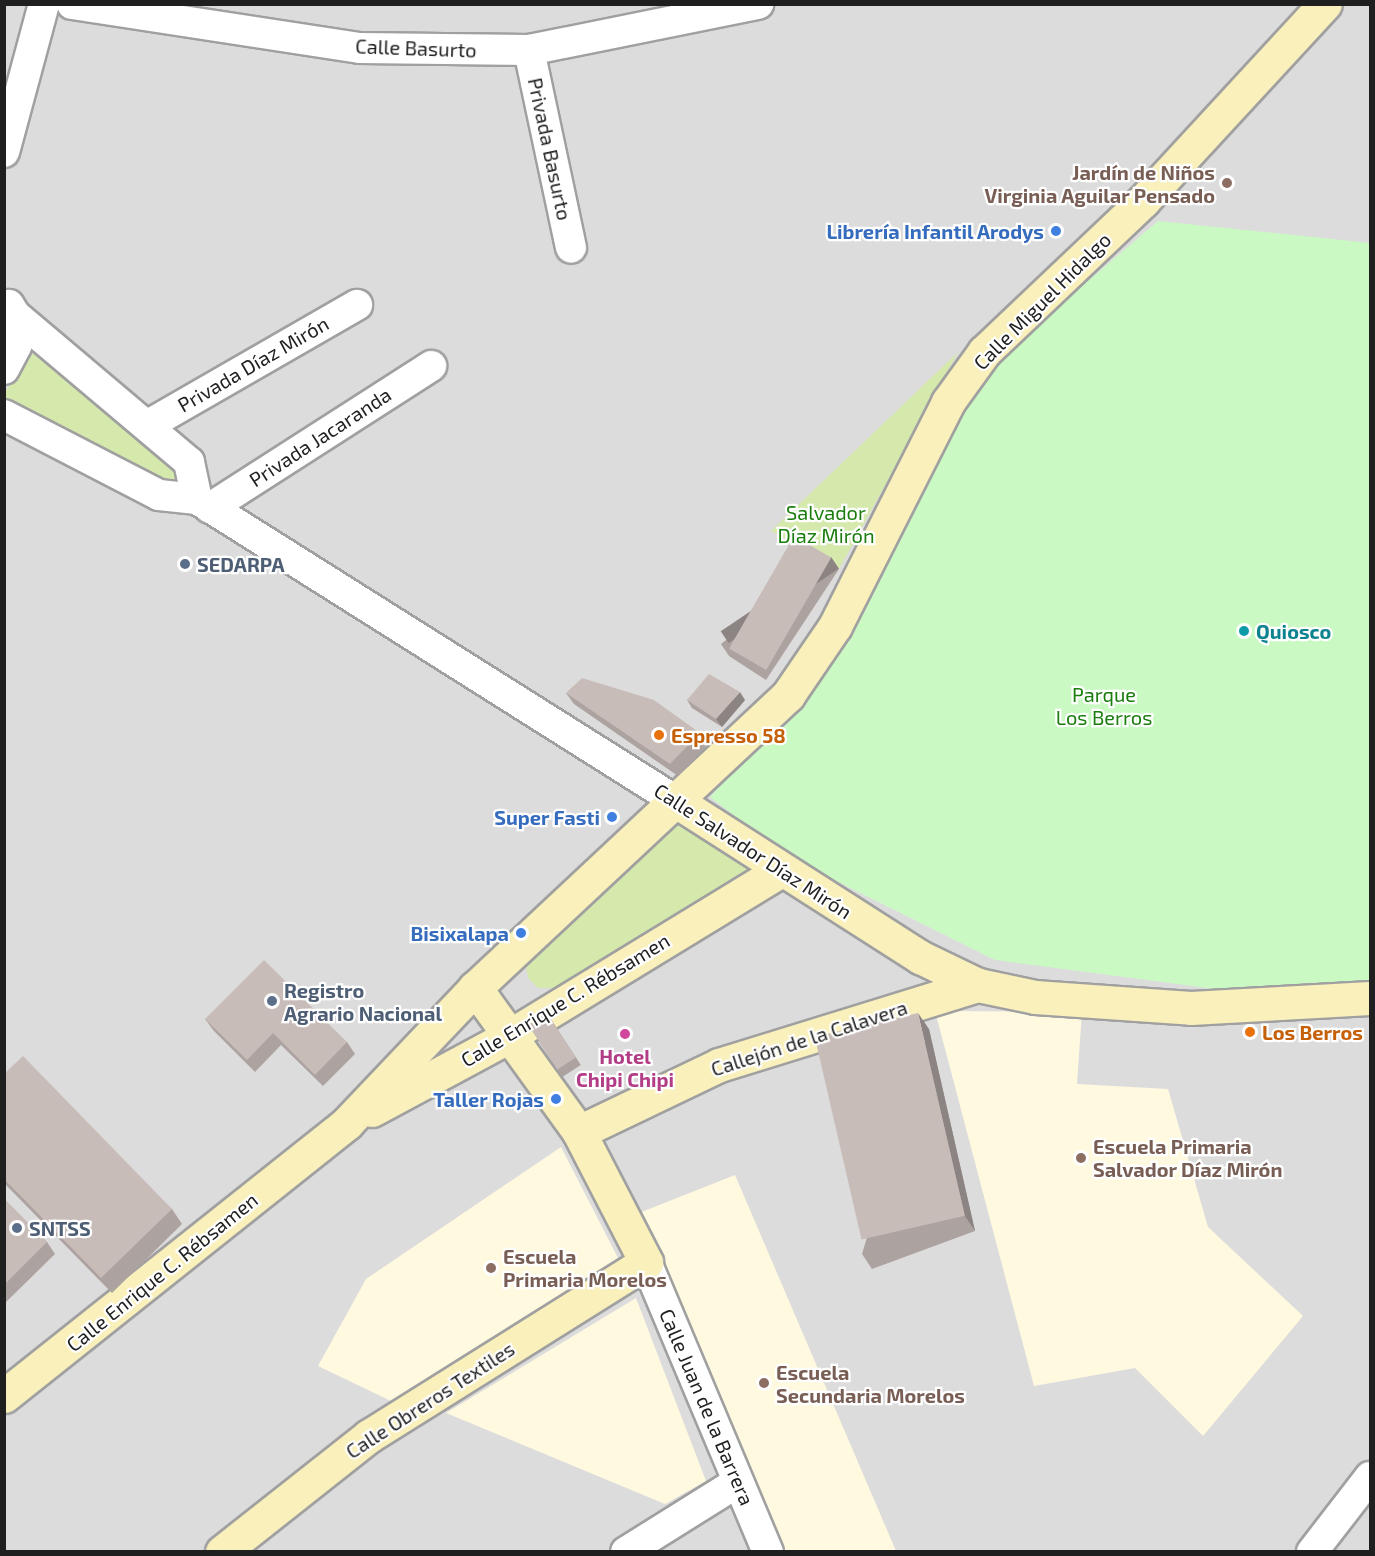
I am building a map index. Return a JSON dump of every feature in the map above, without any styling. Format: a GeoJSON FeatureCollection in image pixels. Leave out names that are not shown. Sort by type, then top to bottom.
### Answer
{"type":"FeatureCollection","features":[{"type":"Feature","properties":{"kind":"main road","name":"Calle Miguel Hidalgo"},"geometry":{"type":"LineString","coordinates":[[676,801],[795,685],[835,626],[948,402],[984,352],[1143,201],[1325,4]]}},
{"type":"Feature","properties":{"kind":"main road","name":"Calle Salvador Díaz Mirón"},"geometry":{"type":"LineString","coordinates":[[676,801],[780,871],[920,957],[978,985],[1035,997],[1191,1008],[1371,998]]}},
{"type":"Feature","properties":{"kind":"main road","name":"Calle Enrique C. Rébsamen"},"geometry":{"type":"LineString","coordinates":[[4,1396],[347,1123],[475,988],[676,801]]}},
{"type":"Feature","properties":{"kind":"main road","name":"Calle Enrique C. Rébsamen"},"geometry":{"type":"LineString","coordinates":[[347,1123],[511,1035],[780,871]]}},
{"type":"Feature","properties":{"kind":"main road","name":"Callejón de la Calavera"},"geometry":{"type":"LineString","coordinates":[[579,1132],[719,1065],[978,985]]}},
{"type":"Feature","properties":{"kind":"main road","name":"Calle Juan de la Barrera"},"geometry":{"type":"LineString","coordinates":[[475,988],[579,1132],[646,1262]]}},
{"type":"Feature","properties":{"kind":"main road","name":"Calle Obreros Textiles"},"geometry":{"type":"LineString","coordinates":[[222,1551],[369,1436],[646,1262]]}},
{"type":"Feature","properties":{"kind":"street"},"geometry":{"type":"LineString","coordinates":[[4,152],[44,4]]}},
{"type":"Feature","properties":{"kind":"street","name":"Calle Basurto"},"geometry":{"type":"LineString","coordinates":[[72,4],[360,48],[530,50],[758,4]]}},
{"type":"Feature","properties":{"kind":"street","name":"Privada Basurto"},"geometry":{"type":"LineString","coordinates":[[530,50],[571,248]]}},
{"type":"Feature","properties":{"kind":"street","name":"Privada Díaz Mirón"},"geometry":{"type":"LineString","coordinates":[[150,424],[357,305]]}},
{"type":"Feature","properties":{"kind":"street"},"geometry":{"type":"LineString","coordinates":[[10,307],[150,424],[189,462],[204,503]]}},
{"type":"Feature","properties":{"kind":"street"},"geometry":{"type":"LineString","coordinates":[[4,369],[16,346],[10,307]]}},
{"type":"Feature","properties":{"kind":"street","name":"Privada Jacaranda"},"geometry":{"type":"LineString","coordinates":[[204,503],[431,366]]}},
{"type":"Feature","properties":{"kind":"street","name":"Calle Salvador Díaz Mirón"},"geometry":{"type":"LineString","coordinates":[[4,415],[159,495],[204,503],[676,801]]}},
{"type":"Feature","properties":{"kind":"street","name":"Calle Juan de la Barrera"},"geometry":{"type":"LineString","coordinates":[[646,1262],[768,1551]]}},
{"type":"Feature","properties":{"kind":"street"},"geometry":{"type":"LineString","coordinates":[[1312,1551],[1371,1477]]}},
{"type":"Feature","properties":{"kind":"street"},"geometry":{"type":"LineString","coordinates":[[626,1551],[738,1482]]}},
{"type":"Feature","properties":{"kind":"shaded area"},"geometry":{"type":"Polygon","coordinates":[[[5,5],[1370,5],[1370,1551],[5,1551],[5,5]]]}},
{"type":"Feature","properties":{"kind":"shaded area","name":"Escuela Primaria Salvador Díaz Mirón"},"geometry":{"type":"Polygon","coordinates":[[[935,1011],[1082,1012],[1077,1084],[1168,1089],[1208,1227],[1303,1316],[1203,1436],[1135,1368],[1034,1386],[935,1011]]]}},
{"type":"Feature","properties":{"kind":"shaded area","name":"Escuela Primaria Morelos"},"geometry":{"type":"Polygon","coordinates":[[[561,1147],[618,1258],[393,1402],[318,1366],[366,1279],[561,1147]]]}},
{"type":"Feature","properties":{"kind":"shaded area","name":"Escuela Secundaria Morelos"},"geometry":{"type":"Polygon","coordinates":[[[735,1175],[896,1551],[774,1551],[634,1215],[735,1175]]]}},
{"type":"Feature","properties":{"kind":"shaded area"},"geometry":{"type":"Polygon","coordinates":[[[636,1298],[706,1481],[665,1504],[446,1413],[636,1298]]]}},
{"type":"Feature","properties":{"kind":"green space","name":"Parque Los Berros"},"geometry":{"type":"Polygon","coordinates":[[[1158,221],[1370,243],[1370,996],[1330,1004],[995,960],[790,858],[710,797],[826,661],[991,364],[1158,221]]]}},
{"type":"Feature","properties":{"kind":"green space"},"geometry":{"type":"Polygon","coordinates":[[[37,348],[187,478],[183,492],[5,404],[4,393],[37,348]]]}},
{"type":"Feature","properties":{"kind":"green space","name":"Salvador Díaz Mirón"},"geometry":{"type":"Polygon","coordinates":[[[958,352],[839,569],[771,531],[958,352]]]}},
{"type":"Feature","properties":{"kind":"green space"},"geometry":{"type":"Polygon","coordinates":[[[678,822],[756,867],[558,988],[538,988],[528,978],[526,965],[678,822]]]}},
{"type":"Feature","properties":{"kind":"building"},"geometry":{"type":"Polygon","coordinates":[[[794,536],[831,558],[766,670],[729,649],[794,536]]]}},
{"type":"Feature","properties":{"kind":"building"},"geometry":{"type":"Polygon","coordinates":[[[709,674],[740,692],[716,719],[687,700],[709,674]]]}},
{"type":"Feature","properties":{"kind":"building","name":"Espresso 58"},"geometry":{"type":"Polygon","coordinates":[[[582,678],[654,700],[700,733],[670,764],[566,693],[582,678]]]}},
{"type":"Feature","properties":{"kind":"building","name":"Registro Agrario Nacional"},"geometry":{"type":"Polygon","coordinates":[[[264,960],[347,1042],[315,1075],[273,1033],[247,1060],[205,1019],[264,960]]]}},
{"type":"Feature","properties":{"kind":"building"},"geometry":{"type":"Polygon","coordinates":[[[547,1013],[576,1057],[557,1069],[529,1025],[547,1013]]]}},
{"type":"Feature","properties":{"kind":"building"},"geometry":{"type":"Polygon","coordinates":[[[918,1013],[965,1216],[862,1240],[815,1037],[918,1013]]]}},
{"type":"Feature","properties":{"kind":"building"},"geometry":{"type":"Polygon","coordinates":[[[23,1056],[172,1209],[101,1278],[4,1179],[4,1074],[23,1056]]]}},
{"type":"Feature","properties":{"kind":"building","name":"SNTSS"},"geometry":{"type":"Polygon","coordinates":[[[4,1199],[47,1242],[4,1285],[4,1199]]]}},
{"type":"Feature","properties":{"kind":"place","name":"Jardín de Niños Virginia Aguilar Pensado"},"geometry":{"type":"Point","coordinates":[1227,183]}},
{"type":"Feature","properties":{"kind":"place","name":"Librería Infantil Arodys"},"geometry":{"type":"Point","coordinates":[1056,231]}},
{"type":"Feature","properties":{"kind":"place","name":"SEDARPA"},"geometry":{"type":"Point","coordinates":[185,564]}},
{"type":"Feature","properties":{"kind":"place","name":"Quiosco"},"geometry":{"type":"Point","coordinates":[1244,631]}},
{"type":"Feature","properties":{"kind":"place","name":"Espresso 58"},"geometry":{"type":"Point","coordinates":[659,735]}},
{"type":"Feature","properties":{"kind":"place","name":"Super Fasti"},"geometry":{"type":"Point","coordinates":[612,817]}},
{"type":"Feature","properties":{"kind":"place","name":"Bisixalapa"},"geometry":{"type":"Point","coordinates":[521,933]}},
{"type":"Feature","properties":{"kind":"place","name":"Registro Agrario Nacional"},"geometry":{"type":"Point","coordinates":[272,1001]}},
{"type":"Feature","properties":{"kind":"place","name":"Los Berros"},"geometry":{"type":"Point","coordinates":[1250,1032]}},
{"type":"Feature","properties":{"kind":"place","name":"Hotel Chipi Chipi"},"geometry":{"type":"Point","coordinates":[625,1034]}},
{"type":"Feature","properties":{"kind":"place","name":"Taller Rojas"},"geometry":{"type":"Point","coordinates":[556,1099]}},
{"type":"Feature","properties":{"kind":"place","name":"Escuela Primaria Salvador Díaz Mirón"},"geometry":{"type":"Point","coordinates":[1081,1158]}},
{"type":"Feature","properties":{"kind":"place","name":"SNTSS"},"geometry":{"type":"Point","coordinates":[17,1228]}},
{"type":"Feature","properties":{"kind":"place","name":"Escuela Primaria Morelos"},"geometry":{"type":"Point","coordinates":[491,1268]}},
{"type":"Feature","properties":{"kind":"place","name":"Escuela Secundaria Morelos"},"geometry":{"type":"Point","coordinates":[764,1383]}}]}
